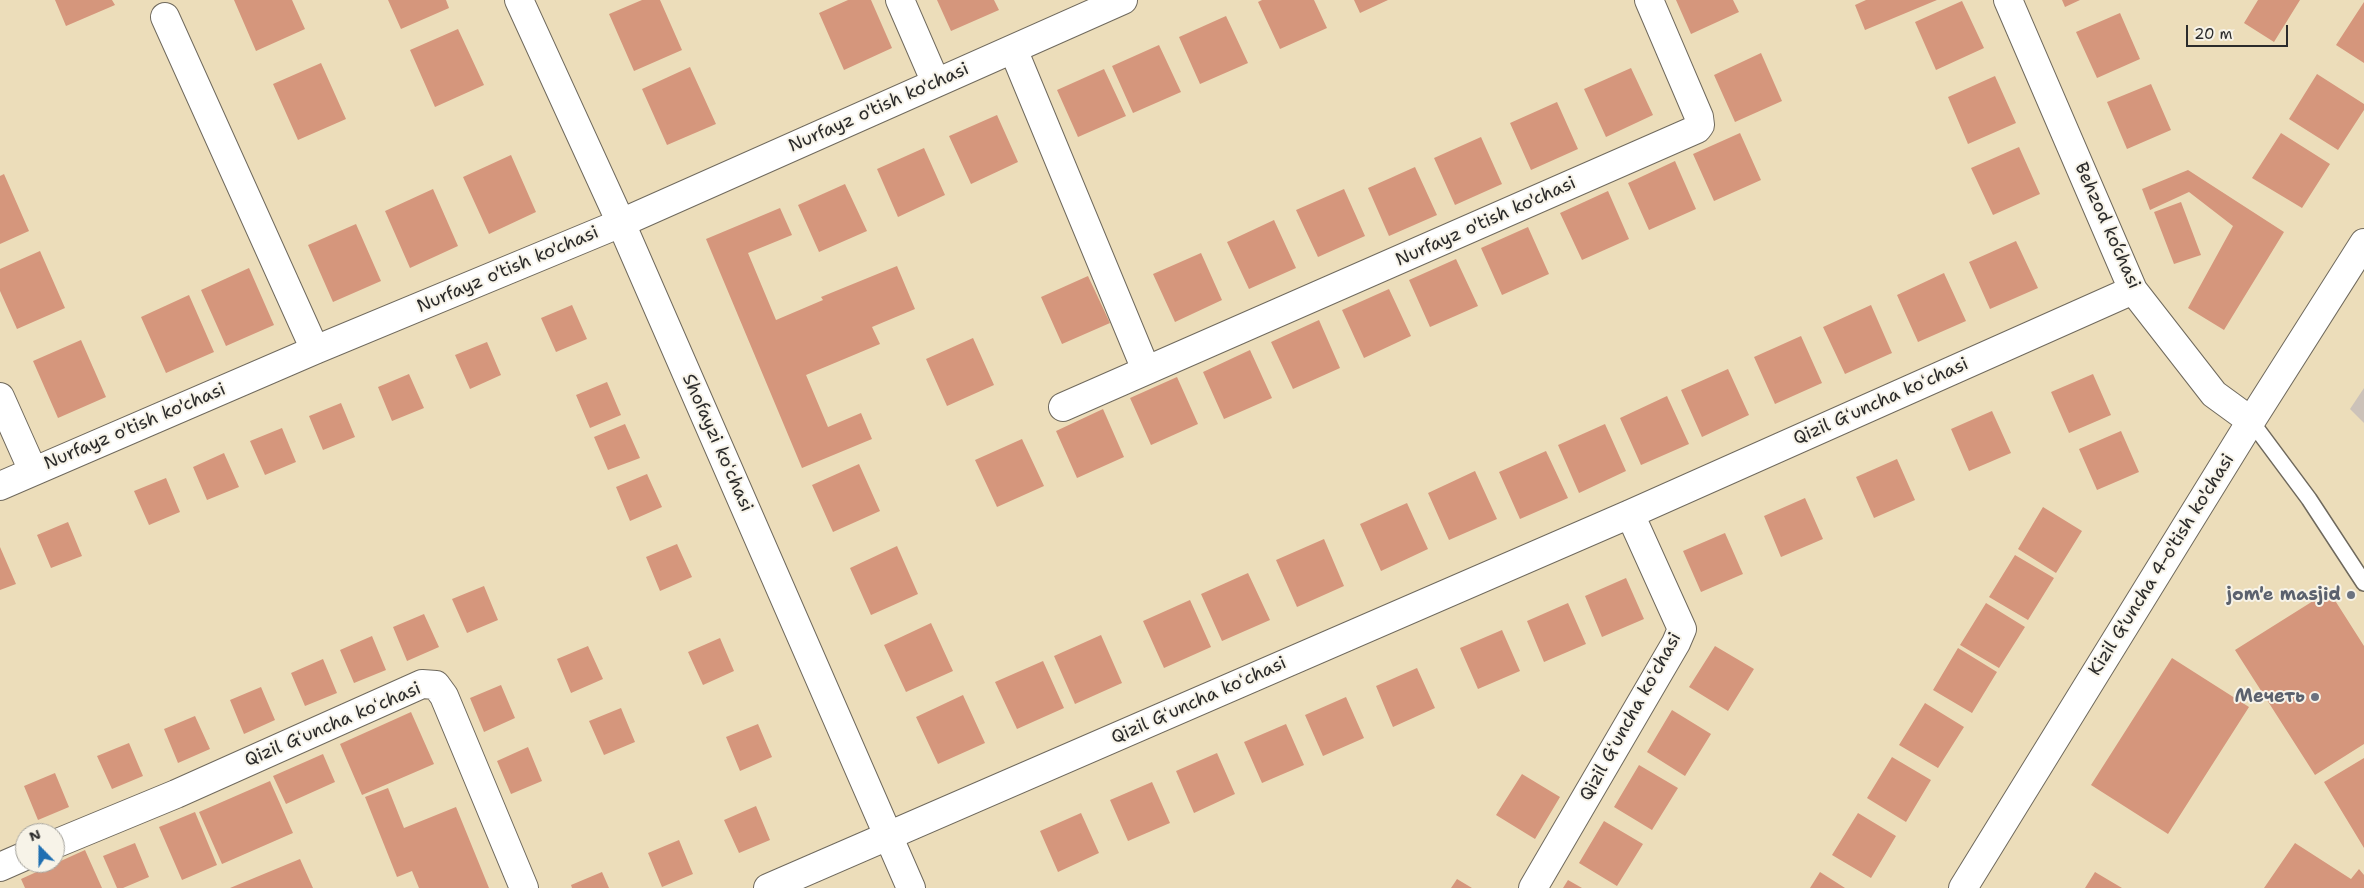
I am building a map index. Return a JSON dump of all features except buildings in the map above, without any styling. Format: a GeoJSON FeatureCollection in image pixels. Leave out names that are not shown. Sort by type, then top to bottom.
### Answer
{"type":"FeatureCollection","features":[{"type":"Feature","properties":{"kind":"street","name":"Shofayzi koʻchasi"},"geometry":{"type":"LineString","coordinates":[[519,0],[621,223],[912,888]]}},
{"type":"Feature","properties":{"kind":"street"},"geometry":{"type":"LineString","coordinates":[[900,0],[936,83]]}},
{"type":"Feature","properties":{"kind":"street","name":"Nurfayz o'tish ko'chasi"},"geometry":{"type":"LineString","coordinates":[[0,486],[314,350],[621,223],[1123,0]]}},
{"type":"Feature","properties":{"kind":"street","name":"Nurfayz o'tish ko'chasi"},"geometry":{"type":"LineString","coordinates":[[1062,406],[1697,129],[1700,125],[1699,117],[1649,0]]}},
{"type":"Feature","properties":{"kind":"street","name":"Behzod ko‘chasi"},"geometry":{"type":"LineString","coordinates":[[2008,0],[2133,290],[2214,394],[2251,421]]}},
{"type":"Feature","properties":{"kind":"street"},"geometry":{"type":"LineString","coordinates":[[164,17],[314,350]]}},
{"type":"Feature","properties":{"kind":"street"},"geometry":{"type":"LineString","coordinates":[[1013,49],[1146,370]]}},
{"type":"Feature","properties":{"kind":"street","name":"Kizil G'uncha 4-o'tish ko'chasi"},"geometry":{"type":"LineString","coordinates":[[1963,888],[2251,421],[2364,242]]}},
{"type":"Feature","properties":{"kind":"street","name":"Qizil Gʻuncha koʻchasi"},"geometry":{"type":"LineString","coordinates":[[768,888],[1630,514],[2133,290]]}},
{"type":"Feature","properties":{"kind":"street"},"geometry":{"type":"LineString","coordinates":[[0,397],[33,471]]}},
{"type":"Feature","properties":{"kind":"street","name":"Qizil Gʻuncha koʻchasi"},"geometry":{"type":"LineString","coordinates":[[1533,888],[1676,643],[1682,628],[1630,514]]}},
{"type":"Feature","properties":{"kind":"street","name":"Qizil Gʻuncha koʻchasi"},"geometry":{"type":"LineString","coordinates":[[65,840],[176,794],[422,684],[429,684],[436,685],[444,696],[524,888]]}},
{"type":"Feature","properties":{"kind":"street"},"geometry":{"type":"LineString","coordinates":[[0,867],[15,860]]}},
{"type":"Feature","properties":{"kind":"lane"},"geometry":{"type":"LineString","coordinates":[[2251,421],[2309,499],[2364,584]]}},
{"type":"Feature","properties":{"kind":"shaded area"},"geometry":{"type":"Polygon","coordinates":[[[2364,388],[2364,423],[2350,409],[2364,388]]]}},
{"type":"Feature","properties":{"kind":"place","name":"jom'e masjid"},"geometry":{"type":"Point","coordinates":[2351,595]}},
{"type":"Feature","properties":{"kind":"place","name":"Мечеть"},"geometry":{"type":"Point","coordinates":[2315,697]}}]}
